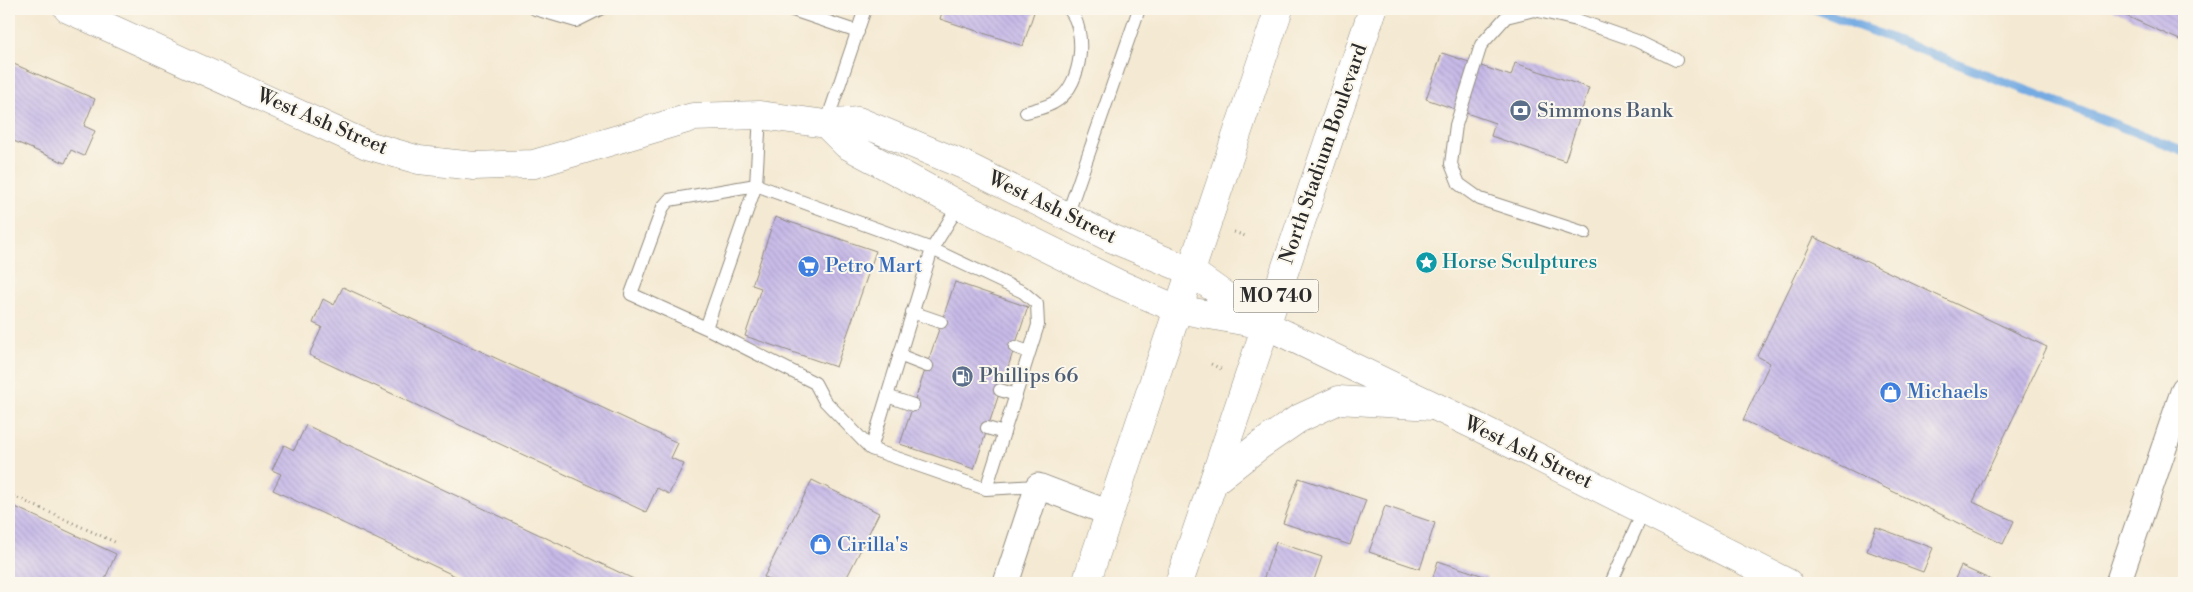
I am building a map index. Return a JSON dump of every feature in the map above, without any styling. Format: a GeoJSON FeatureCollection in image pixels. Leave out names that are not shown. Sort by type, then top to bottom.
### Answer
{"type":"FeatureCollection","features":[{"type":"Feature","properties":{"kind":"street","name":"West Ash Street"},"geometry":{"type":"LineString","coordinates":[[68,9],[367,145],[418,160],[474,166],[534,164],[693,117],[760,115],[826,124],[858,121],[966,166],[1112,238],[1190,271],[1266,325],[1644,510],[1788,583]]}},
{"type":"Feature","properties":{"kind":"street"},"geometry":{"type":"LineString","coordinates":[[1086,583],[1177,309],[1280,9]]}},
{"type":"Feature","properties":{"kind":"street","name":"North Stadium Boulevard"},"geometry":{"type":"LineString","coordinates":[[1179,583],[1373,9]]}},
{"type":"Feature","properties":{"kind":"street","name":"West Ash Street"},"geometry":{"type":"LineString","coordinates":[[826,124],[847,145],[959,205],[1118,283],[1177,309],[1266,325]]}},
{"type":"Feature","properties":{"kind":"street"},"geometry":{"type":"LineString","coordinates":[[2118,583],[2184,389]]}},
{"type":"Feature","properties":{"kind":"street"},"geometry":{"type":"LineString","coordinates":[[1213,482],[1258,446],[1298,419],[1339,400],[1432,406]]}},
{"type":"Feature","properties":{"kind":"street"},"geometry":{"type":"LineString","coordinates":[[1006,583],[1038,486],[1109,513]]}},
{"type":"Feature","properties":{"kind":"lane"},"geometry":{"type":"LineString","coordinates":[[535,9],[576,21],[600,9]]}},
{"type":"Feature","properties":{"kind":"lane"},"geometry":{"type":"LineString","coordinates":[[790,9],[858,32]]}},
{"type":"Feature","properties":{"kind":"lane"},"geometry":{"type":"LineString","coordinates":[[826,124],[865,9]]}},
{"type":"Feature","properties":{"kind":"lane"},"geometry":{"type":"LineString","coordinates":[[1026,112],[1049,106],[1067,92],[1078,64],[1080,36],[1076,16],[1069,9]]}},
{"type":"Feature","properties":{"kind":"lane"},"geometry":{"type":"LineString","coordinates":[[1068,216],[1139,9]]}},
{"type":"Feature","properties":{"kind":"lane"},"geometry":{"type":"LineString","coordinates":[[1585,233],[1480,198],[1459,184],[1451,164],[1456,125],[1481,45],[1506,17],[1534,10],[1577,20],[1637,41],[1676,60]]}},
{"type":"Feature","properties":{"kind":"lane"},"geometry":{"type":"LineString","coordinates":[[706,328],[756,185],[760,115]]}},
{"type":"Feature","properties":{"kind":"lane"},"geometry":{"type":"LineString","coordinates":[[986,489],[1038,325],[1037,304],[1023,292],[932,249],[756,185],[669,200],[663,207],[631,294],[706,328],[814,383],[824,400],[871,449],[986,489],[1038,486]]}},
{"type":"Feature","properties":{"kind":"lane"},"geometry":{"type":"LineString","coordinates":[[871,449],[932,249],[959,205]]}},
{"type":"Feature","properties":{"kind":"lane"},"geometry":{"type":"LineString","coordinates":[[912,312],[941,322]]}},
{"type":"Feature","properties":{"kind":"lane"},"geometry":{"type":"LineString","coordinates":[[1015,347],[1029,352]]}},
{"type":"Feature","properties":{"kind":"lane"},"geometry":{"type":"LineString","coordinates":[[899,355],[927,366]]}},
{"type":"Feature","properties":{"kind":"lane"},"geometry":{"type":"LineString","coordinates":[[1000,390],[1016,395]]}},
{"type":"Feature","properties":{"kind":"lane"},"geometry":{"type":"LineString","coordinates":[[887,396],[913,405]]}},
{"type":"Feature","properties":{"kind":"lane"},"geometry":{"type":"LineString","coordinates":[[987,428],[1004,434]]}},
{"type":"Feature","properties":{"kind":"lane"},"geometry":{"type":"LineString","coordinates":[[1610,583],[1644,510]]}},
{"type":"Feature","properties":{"kind":"path"},"geometry":{"type":"LineString","coordinates":[[1231,232],[1248,237]]}},
{"type":"Feature","properties":{"kind":"path"},"geometry":{"type":"LineString","coordinates":[[9,494],[117,543]]}},
{"type":"Feature","properties":{"kind":"building"},"geometry":{"type":"Polygon","coordinates":[[[943,9],[1035,9],[1023,46],[940,19],[943,9]]]}},
{"type":"Feature","properties":{"kind":"building"},"geometry":{"type":"Polygon","coordinates":[[[2111,9],[2184,9],[2184,42],[2111,9]]]}},
{"type":"Feature","properties":{"kind":"building","name":"Simmons Bank"},"geometry":{"type":"Polygon","coordinates":[[[1442,53],[1511,76],[1515,63],[1589,88],[1565,161],[1491,136],[1495,123],[1426,99],[1442,53]]]}},
{"type":"Feature","properties":{"kind":"building"},"geometry":{"type":"Polygon","coordinates":[[[9,62],[95,99],[84,126],[95,131],[84,156],[71,150],[65,163],[9,139],[9,62]]]}},
{"type":"Feature","properties":{"kind":"building"},"geometry":{"type":"Polygon","coordinates":[[[775,217],[876,251],[836,367],[745,336],[761,288],[752,285],[775,217]]]}},
{"type":"Feature","properties":{"kind":"building","name":"Michaels"},"geometry":{"type":"Polygon","coordinates":[[[1814,237],[2047,347],[1973,502],[2014,521],[2003,544],[1743,420],[1770,363],[1757,356],[1814,237]]]}},
{"type":"Feature","properties":{"kind":"building"},"geometry":{"type":"Polygon","coordinates":[[[955,282],[1028,307],[974,469],[900,444],[955,282]]]}},
{"type":"Feature","properties":{"kind":"building"},"geometry":{"type":"Polygon","coordinates":[[[343,287],[678,443],[671,458],[684,464],[669,494],[657,488],[646,512],[309,355],[322,327],[313,323],[323,299],[334,305],[343,287]]]}},
{"type":"Feature","properties":{"kind":"building"},"geometry":{"type":"Polygon","coordinates":[[[306,425],[642,583],[470,583],[273,490],[281,474],[272,470],[284,445],[294,450],[306,425]]]}},
{"type":"Feature","properties":{"kind":"building"},"geometry":{"type":"Polygon","coordinates":[[[1299,478],[1366,500],[1350,545],[1283,523],[1299,478]]]}},
{"type":"Feature","properties":{"kind":"building","name":"Cirilla's"},"geometry":{"type":"Polygon","coordinates":[[[812,480],[879,513],[844,583],[777,583],[764,577],[812,480]]]}},
{"type":"Feature","properties":{"kind":"building"},"geometry":{"type":"Polygon","coordinates":[[[9,504],[116,554],[103,583],[9,583],[9,504]]]}},
{"type":"Feature","properties":{"kind":"building"},"geometry":{"type":"Polygon","coordinates":[[[1385,506],[1435,523],[1420,569],[1369,552],[1385,506]]]}},
{"type":"Feature","properties":{"kind":"building"},"geometry":{"type":"Polygon","coordinates":[[[1876,527],[1933,548],[1923,572],[1867,551],[1876,527]]]}},
{"type":"Feature","properties":{"kind":"building"},"geometry":{"type":"Polygon","coordinates":[[[1276,542],[1322,557],[1313,583],[1262,583],[1276,542]]]}},
{"type":"Feature","properties":{"kind":"building"},"geometry":{"type":"Polygon","coordinates":[[[1438,561],[1487,577],[1485,583],[1431,583],[1438,561]]]}},
{"type":"Feature","properties":{"kind":"building"},"geometry":{"type":"Polygon","coordinates":[[[1961,566],[1998,583],[1953,583],[1961,566]]]}},
{"type":"Feature","properties":{"kind":"waterway"},"geometry":{"type":"LineString","coordinates":[[1815,9],[2184,151]]}},
{"type":"Feature","properties":{"kind":"place","name":"Simmons Bank"},"geometry":{"type":"Point","coordinates":[1521,111]}},
{"type":"Feature","properties":{"kind":"place","name":"Horse Sculptures"},"geometry":{"type":"Point","coordinates":[1426,262]}},
{"type":"Feature","properties":{"kind":"place","name":"Petro Mart"},"geometry":{"type":"Point","coordinates":[809,266]}},
{"type":"Feature","properties":{"kind":"place","name":"Phillips 66"},"geometry":{"type":"Point","coordinates":[963,376]}},
{"type":"Feature","properties":{"kind":"place","name":"Michaels"},"geometry":{"type":"Point","coordinates":[1891,392]}},
{"type":"Feature","properties":{"kind":"place","name":"Cirilla's"},"geometry":{"type":"Point","coordinates":[821,545]}}]}
